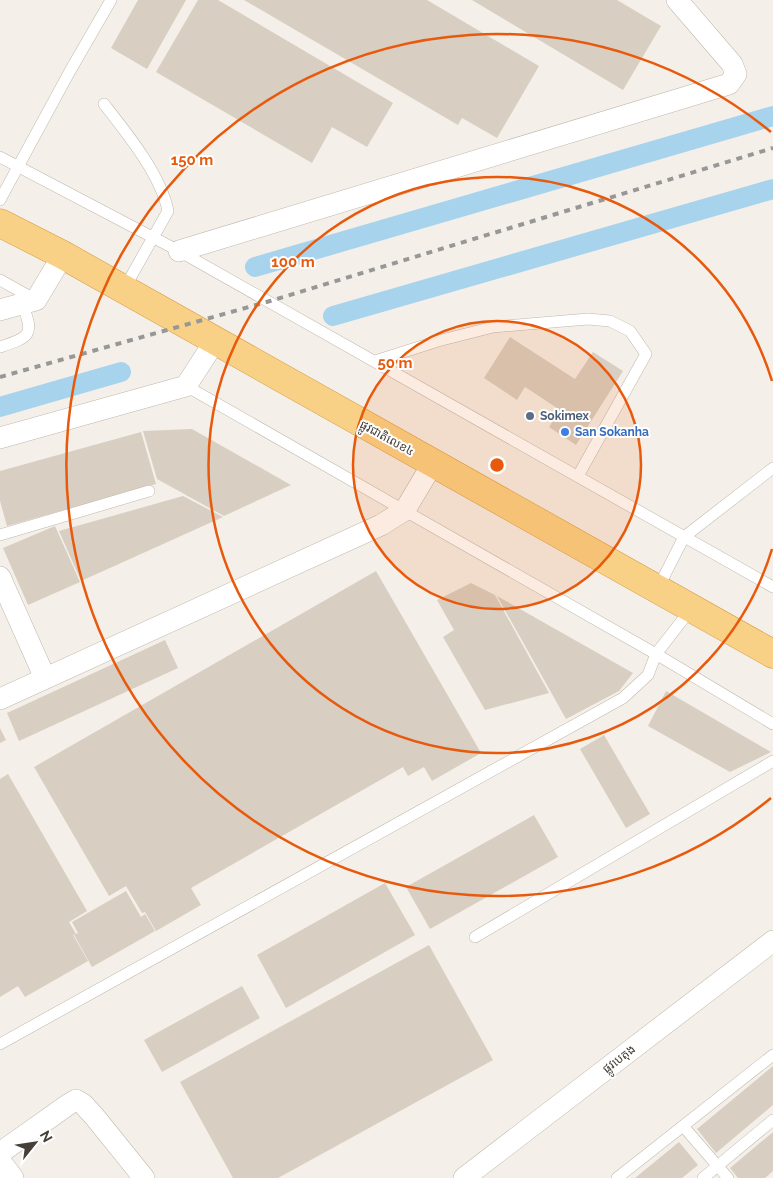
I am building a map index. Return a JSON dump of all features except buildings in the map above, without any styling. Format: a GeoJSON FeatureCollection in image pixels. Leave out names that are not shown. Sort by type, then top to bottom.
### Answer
{"type":"FeatureCollection","features":[{"type":"Feature","properties":{"kind":"highway","name":"ផ្លូវជាតិលេខ៤"},"geometry":{"type":"LineString","coordinates":[[0,223],[124,289],[773,654]]}},
{"type":"Feature","properties":{"kind":"street"},"geometry":{"type":"LineString","coordinates":[[179,251],[729,84],[736,74],[732,64],[677,0]]}},
{"type":"Feature","properties":{"kind":"street"},"geometry":{"type":"LineString","coordinates":[[0,310],[29,302],[63,255]]}},
{"type":"Feature","properties":{"kind":"street"},"geometry":{"type":"LineString","coordinates":[[0,438],[186,386],[215,340]]}},
{"type":"Feature","properties":{"kind":"street"},"geometry":{"type":"LineString","coordinates":[[0,699],[381,525],[405,510],[433,463]]}},
{"type":"Feature","properties":{"kind":"street"},"geometry":{"type":"LineString","coordinates":[[0,577],[45,678]]}},
{"type":"Feature","properties":{"kind":"street","name":"ផ្លូវបេតុង"},"geometry":{"type":"LineString","coordinates":[[464,1178],[773,941]]}},
{"type":"Feature","properties":{"kind":"street"},"geometry":{"type":"LineString","coordinates":[[0,1154],[76,1100],[83,1104],[94,1116],[144,1178]]}},
{"type":"Feature","properties":{"kind":"street"},"geometry":{"type":"LineString","coordinates":[[0,1161],[13,1178]]}},
{"type":"Feature","properties":{"kind":"lane"},"geometry":{"type":"LineString","coordinates":[[0,200],[111,0]]}},
{"type":"Feature","properties":{"kind":"lane"},"geometry":{"type":"LineString","coordinates":[[104,104],[134,144],[165,197],[168,210],[124,289]]}},
{"type":"Feature","properties":{"kind":"lane"},"geometry":{"type":"LineString","coordinates":[[0,158],[179,251],[773,587]]}},
{"type":"Feature","properties":{"kind":"lane"},"geometry":{"type":"LineString","coordinates":[[0,280],[29,302],[29,330],[23,339],[0,347]]}},
{"type":"Feature","properties":{"kind":"lane"},"geometry":{"type":"LineString","coordinates":[[376,361],[438,341],[493,327],[588,319],[610,321],[630,331],[646,354],[578,476]]}},
{"type":"Feature","properties":{"kind":"lane"},"geometry":{"type":"LineString","coordinates":[[186,386],[656,654],[773,724]]}},
{"type":"Feature","properties":{"kind":"lane"},"geometry":{"type":"LineString","coordinates":[[657,590],[684,537],[773,468]]}},
{"type":"Feature","properties":{"kind":"lane"},"geometry":{"type":"LineString","coordinates":[[0,535],[149,491]]}},
{"type":"Feature","properties":{"kind":"lane"},"geometry":{"type":"LineString","coordinates":[[0,1044],[624,698],[648,675],[656,654],[691,609]]}},
{"type":"Feature","properties":{"kind":"lane"},"geometry":{"type":"LineString","coordinates":[[475,937],[773,761]]}},
{"type":"Feature","properties":{"kind":"lane"},"geometry":{"type":"LineString","coordinates":[[618,1178],[773,1055]]}},
{"type":"Feature","properties":{"kind":"lane"},"geometry":{"type":"LineString","coordinates":[[702,1178],[773,1120]]}},
{"type":"Feature","properties":{"kind":"lane"},"geometry":{"type":"LineString","coordinates":[[683,1126],[728,1178]]}},
{"type":"Feature","properties":{"kind":"waterway"},"geometry":{"type":"LineString","coordinates":[[255,267],[773,116]]}},
{"type":"Feature","properties":{"kind":"waterway"},"geometry":{"type":"LineString","coordinates":[[333,316],[773,189]]}},
{"type":"Feature","properties":{"kind":"waterway"},"geometry":{"type":"LineString","coordinates":[[0,407],[121,372]]}},
{"type":"Feature","properties":{"kind":"railway"},"geometry":{"type":"LineString","coordinates":[[0,377],[270,301],[773,148]]}},
{"type":"Feature","properties":{"kind":"place","name":"Sokimex"},"geometry":{"type":"Point","coordinates":[530,416]}},
{"type":"Feature","properties":{"kind":"place","name":"San Sokanha"},"geometry":{"type":"Point","coordinates":[565,432]}}]}
